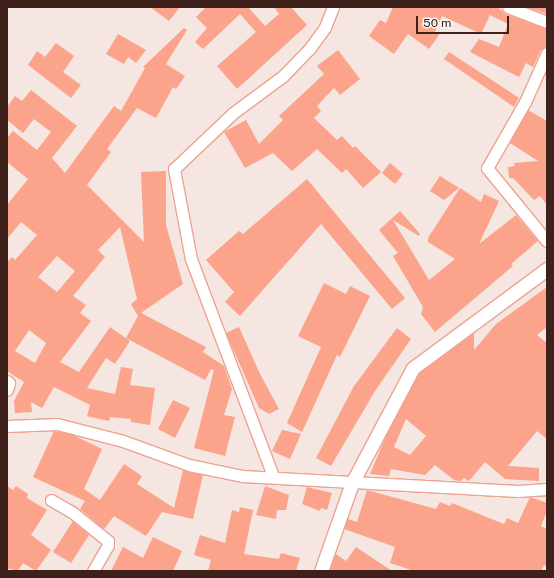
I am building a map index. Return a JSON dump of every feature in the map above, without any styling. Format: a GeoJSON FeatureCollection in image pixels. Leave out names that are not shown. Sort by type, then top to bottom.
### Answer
{"type":"FeatureCollection","features":[{"type":"Feature","properties":{"kind":"street"},"geometry":{"type":"LineString","coordinates":[[273,476],[191,259],[174,169],[233,113],[282,76],[310,48],[325,27],[333,7]]}},
{"type":"Feature","properties":{"kind":"street"},"geometry":{"type":"LineString","coordinates":[[508,7],[547,22]]}},
{"type":"Feature","properties":{"kind":"street"},"geometry":{"type":"LineString","coordinates":[[547,53],[525,102],[487,168],[547,241]]}},
{"type":"Feature","properties":{"kind":"street"},"geometry":{"type":"LineString","coordinates":[[321,571],[352,483],[413,368],[547,269]]}},
{"type":"Feature","properties":{"kind":"street"},"geometry":{"type":"LineString","coordinates":[[7,381],[9,383],[7,390]]}},
{"type":"Feature","properties":{"kind":"street"},"geometry":{"type":"LineString","coordinates":[[7,426],[57,424],[123,441],[207,469],[242,476],[273,476],[352,483],[518,491],[547,489]]}},
{"type":"Feature","properties":{"kind":"street"},"geometry":{"type":"LineString","coordinates":[[50,500],[72,512],[108,540],[108,545],[93,571]]}},
{"type":"Feature","properties":{"kind":"building"},"geometry":{"type":"Polygon","coordinates":[[[150,7],[180,7],[169,21],[150,7]]]}},
{"type":"Feature","properties":{"kind":"building"},"geometry":{"type":"Polygon","coordinates":[[[206,7],[248,7],[265,26],[279,14],[274,7],[291,7],[307,25],[237,89],[217,66],[256,32],[240,14],[203,49],[195,42],[207,28],[196,17],[206,7]]]}},
{"type":"Feature","properties":{"kind":"building"},"geometry":{"type":"Polygon","coordinates":[[[393,7],[498,7],[505,14],[547,29],[547,46],[541,50],[533,67],[526,63],[519,77],[470,52],[479,39],[499,47],[508,24],[490,15],[481,34],[442,16],[435,32],[439,35],[429,49],[408,34],[394,54],[369,36],[380,20],[386,23],[393,7]]]}},
{"type":"Feature","properties":{"kind":"building"},"geometry":{"type":"Polygon","coordinates":[[[547,7],[547,14],[529,8],[547,7]]]}},
{"type":"Feature","properties":{"kind":"building"},"geometry":{"type":"Polygon","coordinates":[[[184,28],[187,30],[166,64],[185,76],[176,89],[173,87],[156,118],[137,108],[107,149],[111,152],[87,185],[144,242],[141,172],[166,171],[166,225],[183,284],[141,313],[206,347],[203,352],[224,366],[232,389],[224,415],[235,417],[225,456],[194,448],[214,370],[211,369],[205,380],[126,338],[138,316],[131,304],[137,299],[120,227],[98,250],[105,257],[73,296],[86,305],[80,313],[91,321],[60,362],[79,372],[110,327],[130,341],[115,364],[106,358],[87,388],[115,394],[121,367],[133,369],[130,385],[155,388],[150,425],[131,422],[131,419],[110,417],[109,421],[87,416],[90,405],[54,387],[42,408],[31,402],[32,412],[15,413],[14,401],[24,382],[7,371],[7,262],[12,257],[15,260],[37,235],[21,222],[7,239],[7,205],[28,179],[7,162],[7,138],[13,131],[37,150],[51,132],[34,119],[23,133],[7,120],[7,107],[15,96],[22,101],[31,90],[77,126],[52,158],[65,173],[114,106],[121,111],[145,68],[143,67],[184,28]],[[57,256],[38,277],[57,292],[75,271],[57,256]],[[29,330],[15,351],[35,363],[46,343],[29,330]]]}},
{"type":"Feature","properties":{"kind":"building"},"geometry":{"type":"Polygon","coordinates":[[[118,34],[146,50],[136,63],[128,57],[124,64],[106,54],[118,34]]]}},
{"type":"Feature","properties":{"kind":"building"},"geometry":{"type":"Polygon","coordinates":[[[56,43],[74,56],[63,72],[81,85],[71,98],[28,65],[37,51],[45,57],[56,43]]]}},
{"type":"Feature","properties":{"kind":"building"},"geometry":{"type":"Polygon","coordinates":[[[338,50],[360,79],[340,95],[334,88],[317,106],[321,111],[314,118],[337,140],[342,136],[353,148],[355,146],[381,172],[363,188],[346,169],[342,173],[317,149],[292,171],[273,153],[245,168],[224,132],[246,120],[259,144],[283,120],[279,116],[324,74],[317,66],[338,50]]]}},
{"type":"Feature","properties":{"kind":"building"},"geometry":{"type":"Polygon","coordinates":[[[449,52],[519,98],[514,107],[444,59],[449,52]]]}},
{"type":"Feature","properties":{"kind":"building"},"geometry":{"type":"Polygon","coordinates":[[[528,110],[547,121],[547,205],[540,196],[534,200],[513,178],[509,178],[508,167],[515,166],[514,163],[538,161],[510,143],[528,110]]]}},
{"type":"Feature","properties":{"kind":"building"},"geometry":{"type":"Polygon","coordinates":[[[390,163],[403,174],[395,184],[382,173],[390,163]]]}},
{"type":"Feature","properties":{"kind":"building"},"geometry":{"type":"Polygon","coordinates":[[[440,176],[459,188],[444,200],[430,191],[440,176]]]}},
{"type":"Feature","properties":{"kind":"building"},"geometry":{"type":"Polygon","coordinates":[[[307,179],[405,298],[392,309],[321,224],[240,316],[225,302],[234,292],[206,260],[239,231],[243,234],[307,179]]]}},
{"type":"Feature","properties":{"kind":"building"},"geometry":{"type":"Polygon","coordinates":[[[460,188],[481,202],[484,194],[499,201],[479,244],[516,215],[538,241],[511,264],[513,266],[435,332],[421,314],[423,307],[393,256],[398,253],[379,230],[400,211],[420,234],[419,236],[393,220],[429,280],[455,259],[428,242],[428,238],[460,188]]]}},
{"type":"Feature","properties":{"kind":"building"},"geometry":{"type":"Polygon","coordinates":[[[324,283],[346,294],[350,286],[370,296],[340,357],[337,355],[302,432],[287,423],[321,347],[298,336],[324,283]]]}},
{"type":"Feature","properties":{"kind":"building"},"geometry":{"type":"Polygon","coordinates":[[[547,287],[547,327],[537,335],[547,343],[547,439],[537,431],[508,466],[539,468],[539,481],[505,479],[485,462],[469,481],[464,478],[461,481],[454,480],[435,465],[425,475],[391,469],[389,476],[370,474],[387,434],[419,373],[474,333],[474,350],[496,324],[547,287]],[[406,419],[394,447],[410,455],[426,436],[406,419]]]}},
{"type":"Feature","properties":{"kind":"building"},"geometry":{"type":"Polygon","coordinates":[[[239,327],[260,374],[279,409],[269,414],[259,408],[226,333],[239,327]]]}},
{"type":"Feature","properties":{"kind":"building"},"geometry":{"type":"Polygon","coordinates":[[[397,328],[411,339],[375,391],[331,466],[316,458],[354,386],[397,328]]]}},
{"type":"Feature","properties":{"kind":"building"},"geometry":{"type":"Polygon","coordinates":[[[173,400],[190,408],[175,438],[158,429],[173,400]]]}},
{"type":"Feature","properties":{"kind":"building"},"geometry":{"type":"Polygon","coordinates":[[[282,430],[301,434],[290,459],[272,451],[282,430]]]}},
{"type":"Feature","properties":{"kind":"building"},"geometry":{"type":"Polygon","coordinates":[[[54,431],[73,435],[102,449],[84,489],[100,500],[124,464],[142,476],[137,484],[174,508],[183,470],[203,475],[193,519],[162,512],[146,536],[114,516],[104,529],[80,509],[85,501],[33,477],[54,431]]]}},
{"type":"Feature","properties":{"kind":"building"},"geometry":{"type":"Polygon","coordinates":[[[7,486],[13,490],[16,486],[28,494],[27,498],[47,510],[31,535],[51,550],[36,571],[23,563],[18,571],[7,568],[7,486]]]}},
{"type":"Feature","properties":{"kind":"building"},"geometry":{"type":"Polygon","coordinates":[[[265,486],[289,495],[286,510],[277,510],[276,519],[256,515],[265,486]]]}},
{"type":"Feature","properties":{"kind":"building"},"geometry":{"type":"Polygon","coordinates":[[[307,487],[332,493],[327,510],[321,508],[320,511],[302,504],[307,487]]]}},
{"type":"Feature","properties":{"kind":"building"},"geometry":{"type":"Polygon","coordinates":[[[367,490],[436,509],[440,502],[450,506],[452,503],[504,524],[507,518],[518,523],[530,497],[547,503],[547,511],[541,526],[547,529],[547,567],[544,565],[541,571],[414,571],[390,563],[395,547],[344,529],[348,519],[357,522],[367,490]]]}},
{"type":"Feature","properties":{"kind":"building"},"geometry":{"type":"Polygon","coordinates":[[[240,507],[253,510],[244,554],[279,559],[281,553],[300,558],[296,571],[208,571],[211,560],[194,555],[200,535],[225,543],[232,510],[239,512],[240,507]]]}},
{"type":"Feature","properties":{"kind":"building"},"geometry":{"type":"Polygon","coordinates":[[[73,521],[89,535],[71,563],[53,552],[73,521]]]}},
{"type":"Feature","properties":{"kind":"building"},"geometry":{"type":"Polygon","coordinates":[[[153,537],[182,551],[173,571],[111,571],[123,547],[143,558],[153,537]]]}},
{"type":"Feature","properties":{"kind":"building"},"geometry":{"type":"Polygon","coordinates":[[[356,547],[392,571],[334,571],[330,569],[336,554],[346,561],[356,547]]]}}]}
